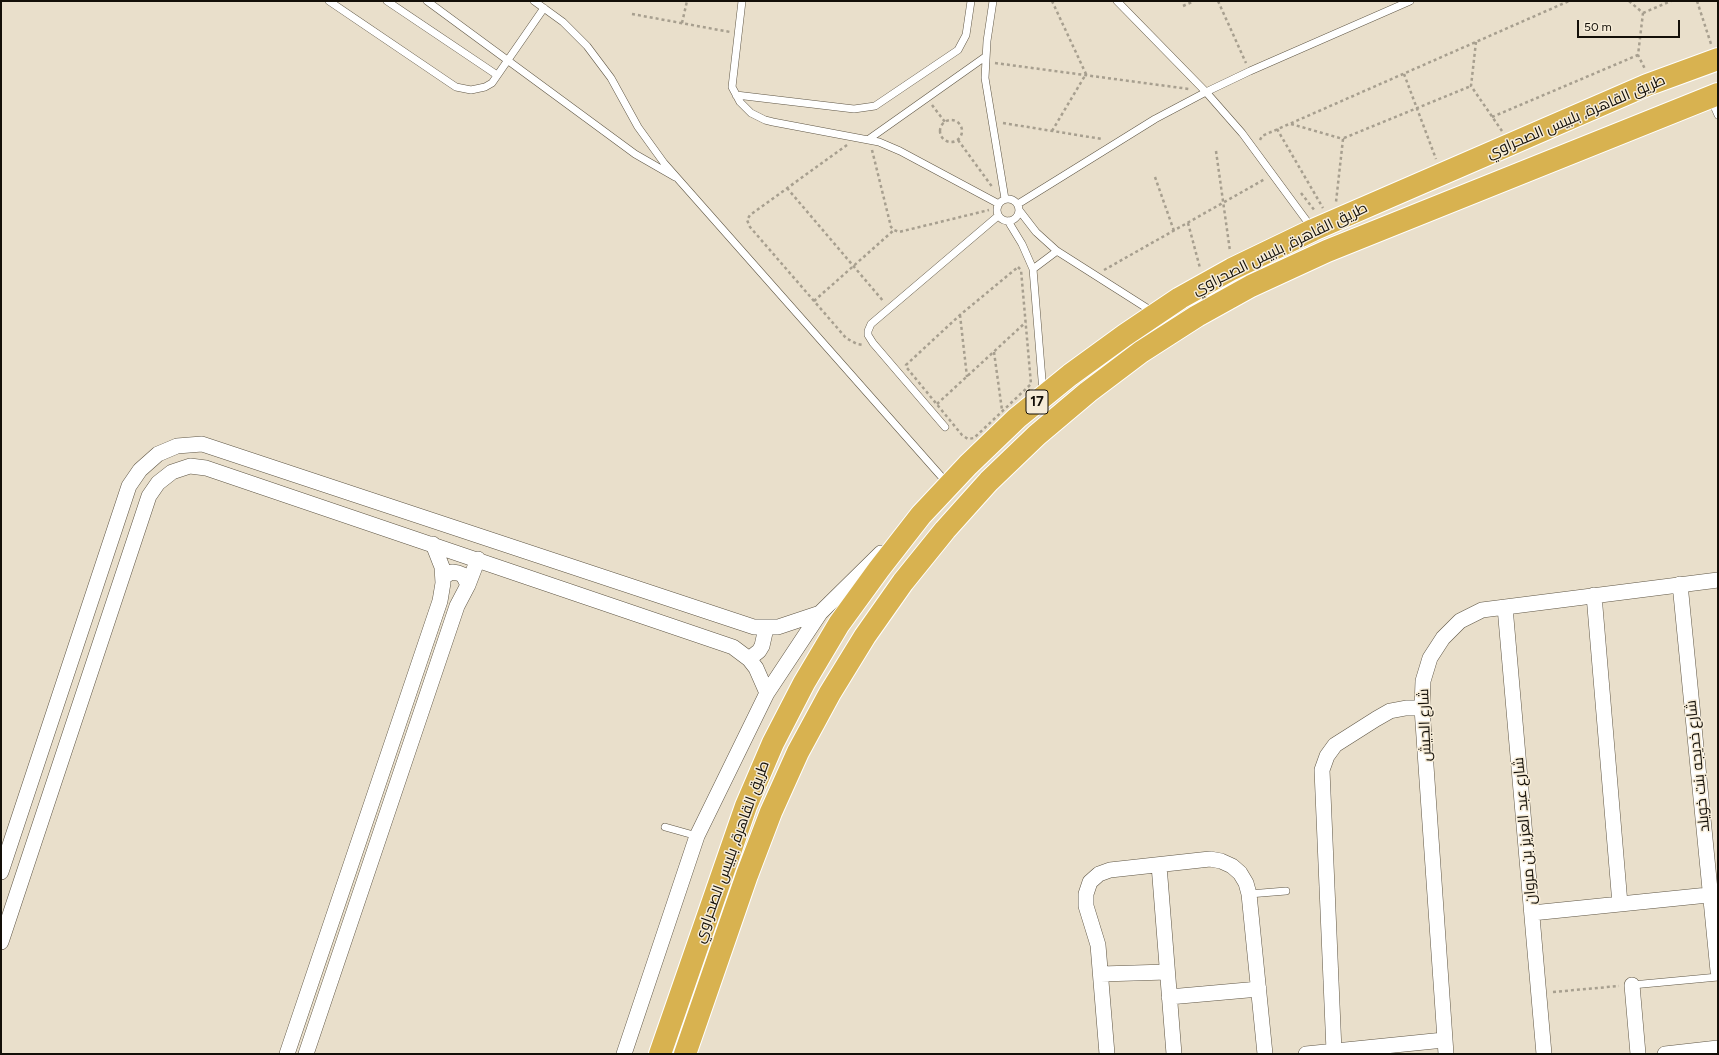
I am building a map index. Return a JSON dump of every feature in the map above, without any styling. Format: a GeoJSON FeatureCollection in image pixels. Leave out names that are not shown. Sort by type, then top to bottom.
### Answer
{"type":"FeatureCollection","features":[{"type":"Feature","properties":{"kind":"highway","name":"طريق القاهرة, بلبيس الصحراوي"},"geometry":{"type":"LineString","coordinates":[[660,1054],[746,806],[773,743],[804,683],[839,624],[921,515],[1006,429],[1043,396],[1076,370],[1156,314],[1204,284],[1325,220],[1442,174],[1649,84],[1712,61]]}},
{"type":"Feature","properties":{"kind":"highway"},"geometry":{"type":"LineString","coordinates":[[1712,61],[1699,79],[1705,92],[1716,102]]}},
{"type":"Feature","properties":{"kind":"highway"},"geometry":{"type":"LineString","coordinates":[[1649,84],[1658,91],[1664,101],[1664,109],[1661,117]]}},
{"type":"Feature","properties":{"kind":"highway","name":"طريق القاهرة, بلبيس الصحراوي"},"geometry":{"type":"LineString","coordinates":[[685,1054],[747,875],[771,812],[798,752],[830,693],[864,636],[912,570],[944,530],[989,481],[1037,435],[1088,392],[1141,352],[1197,316],[1250,286],[1327,251],[1661,117],[1716,102]]}},
{"type":"Feature","properties":{"kind":"street"},"geometry":{"type":"LineString","coordinates":[[1,872],[129,486],[140,470],[158,454],[176,446],[202,444],[754,627],[778,627],[820,613]]}},
{"type":"Feature","properties":{"kind":"street"},"geometry":{"type":"LineString","coordinates":[[1,942],[149,496],[158,483],[172,472],[190,466],[206,468],[274,490],[733,647],[749,659],[756,668],[767,693]]}},
{"type":"Feature","properties":{"kind":"street"},"geometry":{"type":"LineString","coordinates":[[274,490],[277,487],[280,478],[278,469]]}},
{"type":"Feature","properties":{"kind":"street"},"geometry":{"type":"LineString","coordinates":[[302,500],[299,489],[302,483],[307,479]]}},
{"type":"Feature","properties":{"kind":"street"},"geometry":{"type":"LineString","coordinates":[[624,1054],[697,836],[767,693],[820,613],[921,515]]}},
{"type":"Feature","properties":{"kind":"street"},"geometry":{"type":"LineString","coordinates":[[287,1054],[440,601],[443,583],[442,567],[433,544]]}},
{"type":"Feature","properties":{"kind":"street"},"geometry":{"type":"LineString","coordinates":[[306,1054],[457,606],[468,585],[478,559]]}},
{"type":"Feature","properties":{"kind":"street"},"geometry":{"type":"LineString","coordinates":[[443,577],[452,572],[458,573],[463,575],[468,585]]}},
{"type":"Feature","properties":{"kind":"street","name":"شارع الجيش"},"geometry":{"type":"LineString","coordinates":[[1445,1047],[1422,708],[1424,681],[1430,658],[1443,638],[1460,621],[1482,610],[1718,580]]}},
{"type":"Feature","properties":{"kind":"street","name":"شارع خديجه بنت خويلد"},"geometry":{"type":"LineString","coordinates":[[1680,584],[1714,895],[1718,971]]}},
{"type":"Feature","properties":{"kind":"street"},"geometry":{"type":"LineString","coordinates":[[1594,595],[1620,904]]}},
{"type":"Feature","properties":{"kind":"street","name":"شارع عبد العزيز بن مروان"},"geometry":{"type":"LineString","coordinates":[[1505,607],[1544,1054]]}},
{"type":"Feature","properties":{"kind":"street"},"geometry":{"type":"LineString","coordinates":[[749,659],[759,651],[762,646],[766,628]]}},
{"type":"Feature","properties":{"kind":"street"},"geometry":{"type":"LineString","coordinates":[[1334,1051],[1322,770],[1327,756],[1335,745],[1376,719],[1390,711],[1406,708],[1422,708]]}},
{"type":"Feature","properties":{"kind":"street"},"geometry":{"type":"LineString","coordinates":[[1107,1054],[1098,945],[1086,906],[1086,894],[1090,882],[1099,874],[1110,870],[1210,859],[1221,861],[1232,866],[1240,873],[1246,883],[1249,894],[1266,1054]]}},
{"type":"Feature","properties":{"kind":"street"},"geometry":{"type":"LineString","coordinates":[[1159,865],[1174,1054]]}},
{"type":"Feature","properties":{"kind":"street"},"geometry":{"type":"LineString","coordinates":[[1532,913],[1714,895]]}},
{"type":"Feature","properties":{"kind":"street"},"geometry":{"type":"LineString","coordinates":[[1101,974],[1167,972]]}},
{"type":"Feature","properties":{"kind":"street"},"geometry":{"type":"LineString","coordinates":[[1632,984],[1638,1054]]}},
{"type":"Feature","properties":{"kind":"street"},"geometry":{"type":"LineString","coordinates":[[1169,997],[1259,990]]}},
{"type":"Feature","properties":{"kind":"street"},"geometry":{"type":"LineString","coordinates":[[1306,1054],[1334,1051],[1445,1047]]}},
{"type":"Feature","properties":{"kind":"street"},"geometry":{"type":"LineString","coordinates":[[1665,1054],[1718,1048]]}},
{"type":"Feature","properties":{"kind":"lane"},"geometry":{"type":"LineString","coordinates":[[329,1],[456,87],[471,90],[478,89],[492,83],[544,8]]}},
{"type":"Feature","properties":{"kind":"lane"},"geometry":{"type":"LineString","coordinates":[[388,1],[497,75]]}},
{"type":"Feature","properties":{"kind":"lane"},"geometry":{"type":"LineString","coordinates":[[427,1],[640,157],[679,179]]}},
{"type":"Feature","properties":{"kind":"lane"},"geometry":{"type":"LineString","coordinates":[[534,1],[573,32],[600,62],[638,127],[664,163],[949,485]]}},
{"type":"Feature","properties":{"kind":"lane"},"geometry":{"type":"LineString","coordinates":[[742,1],[732,87],[745,108],[765,120],[869,139],[900,151],[1000,206]]}},
{"type":"Feature","properties":{"kind":"lane"},"geometry":{"type":"LineString","coordinates":[[736,95],[854,109],[875,106],[958,50],[966,34],[971,1]]}},
{"type":"Feature","properties":{"kind":"lane"},"geometry":{"type":"LineString","coordinates":[[993,1],[985,59],[985,78],[992,121],[1000,206],[1003,220],[1008,221],[1014,220],[1018,215],[1019,207],[1155,119],[1250,71],[1410,1]]}},
{"type":"Feature","properties":{"kind":"lane"},"geometry":{"type":"LineString","coordinates":[[1117,1],[1206,92],[1242,133],[1273,175],[1325,220]]}},
{"type":"Feature","properties":{"kind":"lane"},"geometry":{"type":"LineString","coordinates":[[869,139],[985,59]]}},
{"type":"Feature","properties":{"kind":"lane"},"geometry":{"type":"LineString","coordinates":[[945,427],[873,343],[868,335],[869,327],[1000,206],[1010,199],[1019,207],[1036,232],[1057,251],[1094,276],[1156,314]]}},
{"type":"Feature","properties":{"kind":"lane"},"geometry":{"type":"LineString","coordinates":[[1008,221],[1022,244],[1033,269],[1043,396]]}},
{"type":"Feature","properties":{"kind":"lane"},"geometry":{"type":"LineString","coordinates":[[1033,269],[1057,251]]}},
{"type":"Feature","properties":{"kind":"lane"},"geometry":{"type":"LineString","coordinates":[[664,827],[697,836]]}},
{"type":"Feature","properties":{"kind":"lane"},"geometry":{"type":"LineString","coordinates":[[1249,894],[1286,891]]}},
{"type":"Feature","properties":{"kind":"lane"},"geometry":{"type":"LineString","coordinates":[[1632,984],[1718,977]]}},
{"type":"Feature","properties":{"kind":"path"},"geometry":{"type":"LineString","coordinates":[[682,24],[687,1]]}},
{"type":"Feature","properties":{"kind":"path"},"geometry":{"type":"LineString","coordinates":[[1052,1],[1086,74]]}},
{"type":"Feature","properties":{"kind":"path"},"geometry":{"type":"LineString","coordinates":[[1183,6],[1194,1]]}},
{"type":"Feature","properties":{"kind":"path"},"geometry":{"type":"LineString","coordinates":[[1218,1],[1250,71]]}},
{"type":"Feature","properties":{"kind":"path"},"geometry":{"type":"LineString","coordinates":[[1260,144],[1260,138],[1262,136],[1277,129],[1569,1]]}},
{"type":"Feature","properties":{"kind":"path"},"geometry":{"type":"LineString","coordinates":[[1629,1],[1643,13]]}},
{"type":"Feature","properties":{"kind":"path"},"geometry":{"type":"LineString","coordinates":[[1643,13],[1671,1]]}},
{"type":"Feature","properties":{"kind":"path"},"geometry":{"type":"LineString","coordinates":[[1697,1],[1712,61]]}},
{"type":"Feature","properties":{"kind":"path"},"geometry":{"type":"LineString","coordinates":[[1643,13],[1638,56],[1649,84]]}},
{"type":"Feature","properties":{"kind":"path"},"geometry":{"type":"LineString","coordinates":[[632,14],[738,34]]}},
{"type":"Feature","properties":{"kind":"path"},"geometry":{"type":"LineString","coordinates":[[1476,42],[1471,86],[1512,144]]}},
{"type":"Feature","properties":{"kind":"path"},"geometry":{"type":"LineString","coordinates":[[1492,117],[1638,56]]}},
{"type":"Feature","properties":{"kind":"path"},"geometry":{"type":"LineString","coordinates":[[985,59],[1206,92]]}},
{"type":"Feature","properties":{"kind":"path"},"geometry":{"type":"LineString","coordinates":[[1052,131],[1086,74]]}},
{"type":"Feature","properties":{"kind":"path"},"geometry":{"type":"LineString","coordinates":[[1404,74],[1442,174]]}},
{"type":"Feature","properties":{"kind":"path"},"geometry":{"type":"LineString","coordinates":[[1290,123],[1344,138],[1471,86]]}},
{"type":"Feature","properties":{"kind":"path"},"geometry":{"type":"LineString","coordinates":[[927,98],[945,122]]}},
{"type":"Feature","properties":{"kind":"path"},"geometry":{"type":"LineString","coordinates":[[953,120],[960,125],[962,132],[958,140],[950,142],[942,138],[940,129],[945,122],[953,120]]}},
{"type":"Feature","properties":{"kind":"path"},"geometry":{"type":"LineString","coordinates":[[992,121],[1118,142]]}},
{"type":"Feature","properties":{"kind":"path"},"geometry":{"type":"LineString","coordinates":[[1277,129],[1325,220]]}},
{"type":"Feature","properties":{"kind":"path"},"geometry":{"type":"LineString","coordinates":[[857,138],[750,215],[747,220],[748,224],[851,342],[862,345],[873,343]]}},
{"type":"Feature","properties":{"kind":"path"},"geometry":{"type":"LineString","coordinates":[[1325,220],[1344,138]]}},
{"type":"Feature","properties":{"kind":"path"},"geometry":{"type":"LineString","coordinates":[[869,139],[891,227],[899,232],[1000,206],[958,140]]}},
{"type":"Feature","properties":{"kind":"path"},"geometry":{"type":"LineString","coordinates":[[1216,151],[1232,269]]}},
{"type":"Feature","properties":{"kind":"path"},"geometry":{"type":"LineString","coordinates":[[1094,276],[1273,175]]}},
{"type":"Feature","properties":{"kind":"path"},"geometry":{"type":"LineString","coordinates":[[1155,177],[1174,231]]}},
{"type":"Feature","properties":{"kind":"path"},"geometry":{"type":"LineString","coordinates":[[1296,187],[1315,211],[1325,220]]}},
{"type":"Feature","properties":{"kind":"path"},"geometry":{"type":"LineString","coordinates":[[787,188],[890,308]]}},
{"type":"Feature","properties":{"kind":"path"},"geometry":{"type":"LineString","coordinates":[[1188,223],[1204,284]]}},
{"type":"Feature","properties":{"kind":"path"},"geometry":{"type":"LineString","coordinates":[[814,301],[894,230]]}},
{"type":"Feature","properties":{"kind":"path"},"geometry":{"type":"LineString","coordinates":[[1018,267],[1021,270],[1025,323],[1031,384],[974,438],[968,439],[962,435],[937,405],[907,368],[906,364],[960,315],[1018,267]]}},
{"type":"Feature","properties":{"kind":"path"},"geometry":{"type":"LineString","coordinates":[[931,410],[1036,313]]}},
{"type":"Feature","properties":{"kind":"path"},"geometry":{"type":"LineString","coordinates":[[960,315],[967,377]]}},
{"type":"Feature","properties":{"kind":"path"},"geometry":{"type":"LineString","coordinates":[[994,352],[1002,412]]}},
{"type":"Feature","properties":{"kind":"path"},"geometry":{"type":"LineString","coordinates":[[1539,993],[1632,984]]}}]}
